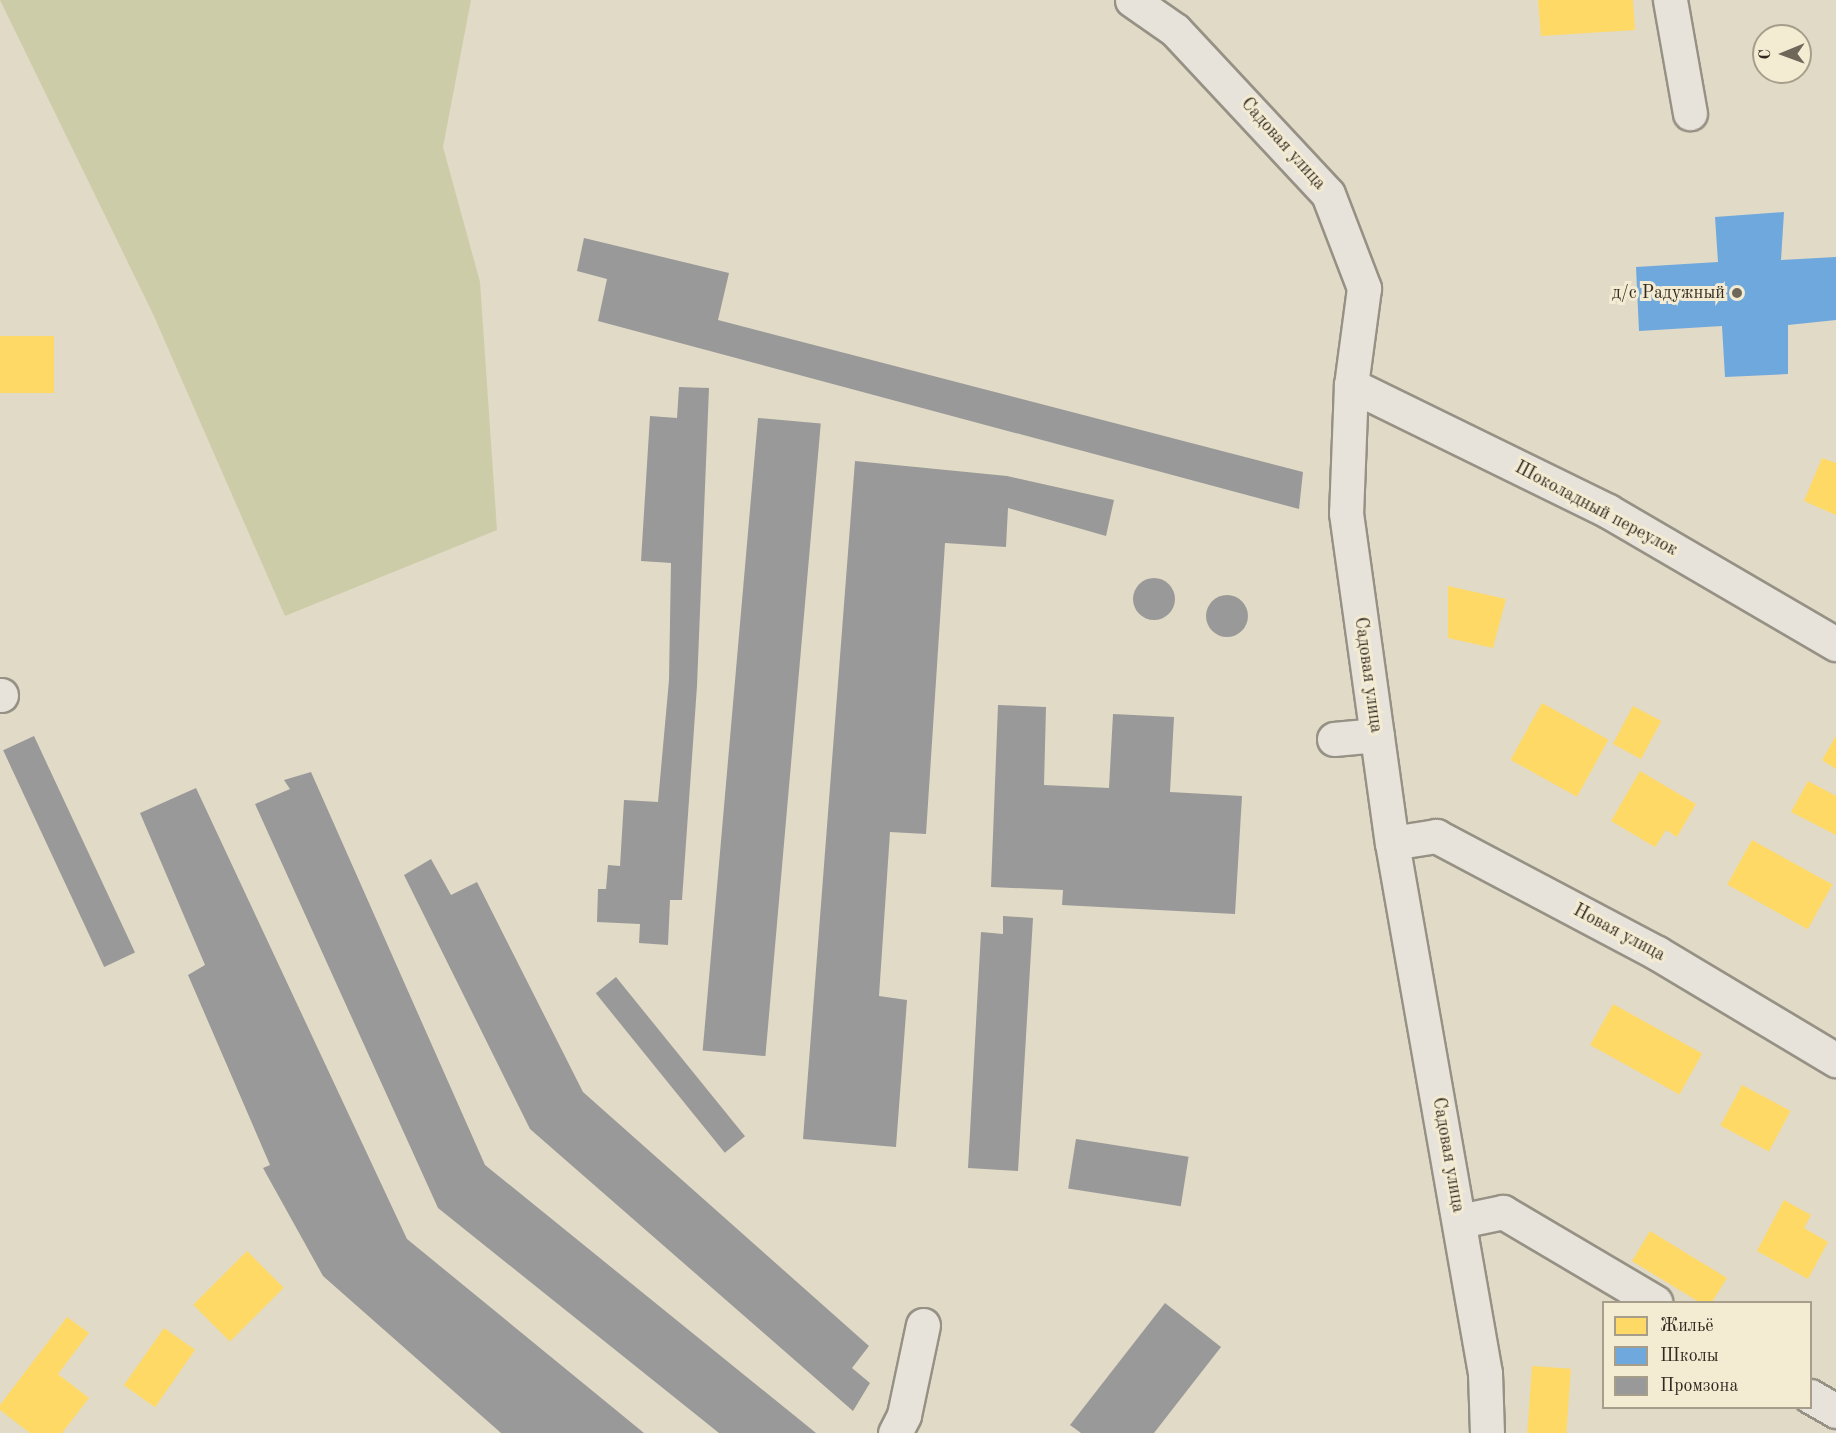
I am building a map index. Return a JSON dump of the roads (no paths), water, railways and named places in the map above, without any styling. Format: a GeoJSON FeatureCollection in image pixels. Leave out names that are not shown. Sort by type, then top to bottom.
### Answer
{"type":"FeatureCollection","features":[{"type":"Feature","properties":{"kind":"street","name":"Садовая улица"},"geometry":{"type":"LineString","coordinates":[[1132,0],[1175,30],[1328,194],[1364,288],[1351,385],[1346,513],[1392,843],[1485,1372],[1487,1433]]}},
{"type":"Feature","properties":{"kind":"street"},"geometry":{"type":"LineString","coordinates":[[1670,0],[1690,113]]}},
{"type":"Feature","properties":{"kind":"street","name":"Шоколадный переулок"},"geometry":{"type":"LineString","coordinates":[[1351,385],[1608,512],[1836,644]]}},
{"type":"Feature","properties":{"kind":"street"},"geometry":{"type":"LineString","coordinates":[[1334,740],[1377,735]]}},
{"type":"Feature","properties":{"kind":"street","name":"Новая улица"},"geometry":{"type":"LineString","coordinates":[[1392,843],[1436,836],[1657,953],[1836,1060]]}},
{"type":"Feature","properties":{"kind":"street"},"geometry":{"type":"LineString","coordinates":[[1460,1221],[1503,1212],[1653,1301]]}},
{"type":"Feature","properties":{"kind":"street"},"geometry":{"type":"LineString","coordinates":[[895,1433],[904,1415],[923,1324]]}},
{"type":"Feature","properties":{"kind":"street"},"geometry":{"type":"LineString","coordinates":[[1812,1397],[1836,1411]]}},
{"type":"Feature","properties":{"kind":"place","name":"д/с Радужный"},"geometry":{"type":"Point","coordinates":[1737,293]}}]}
